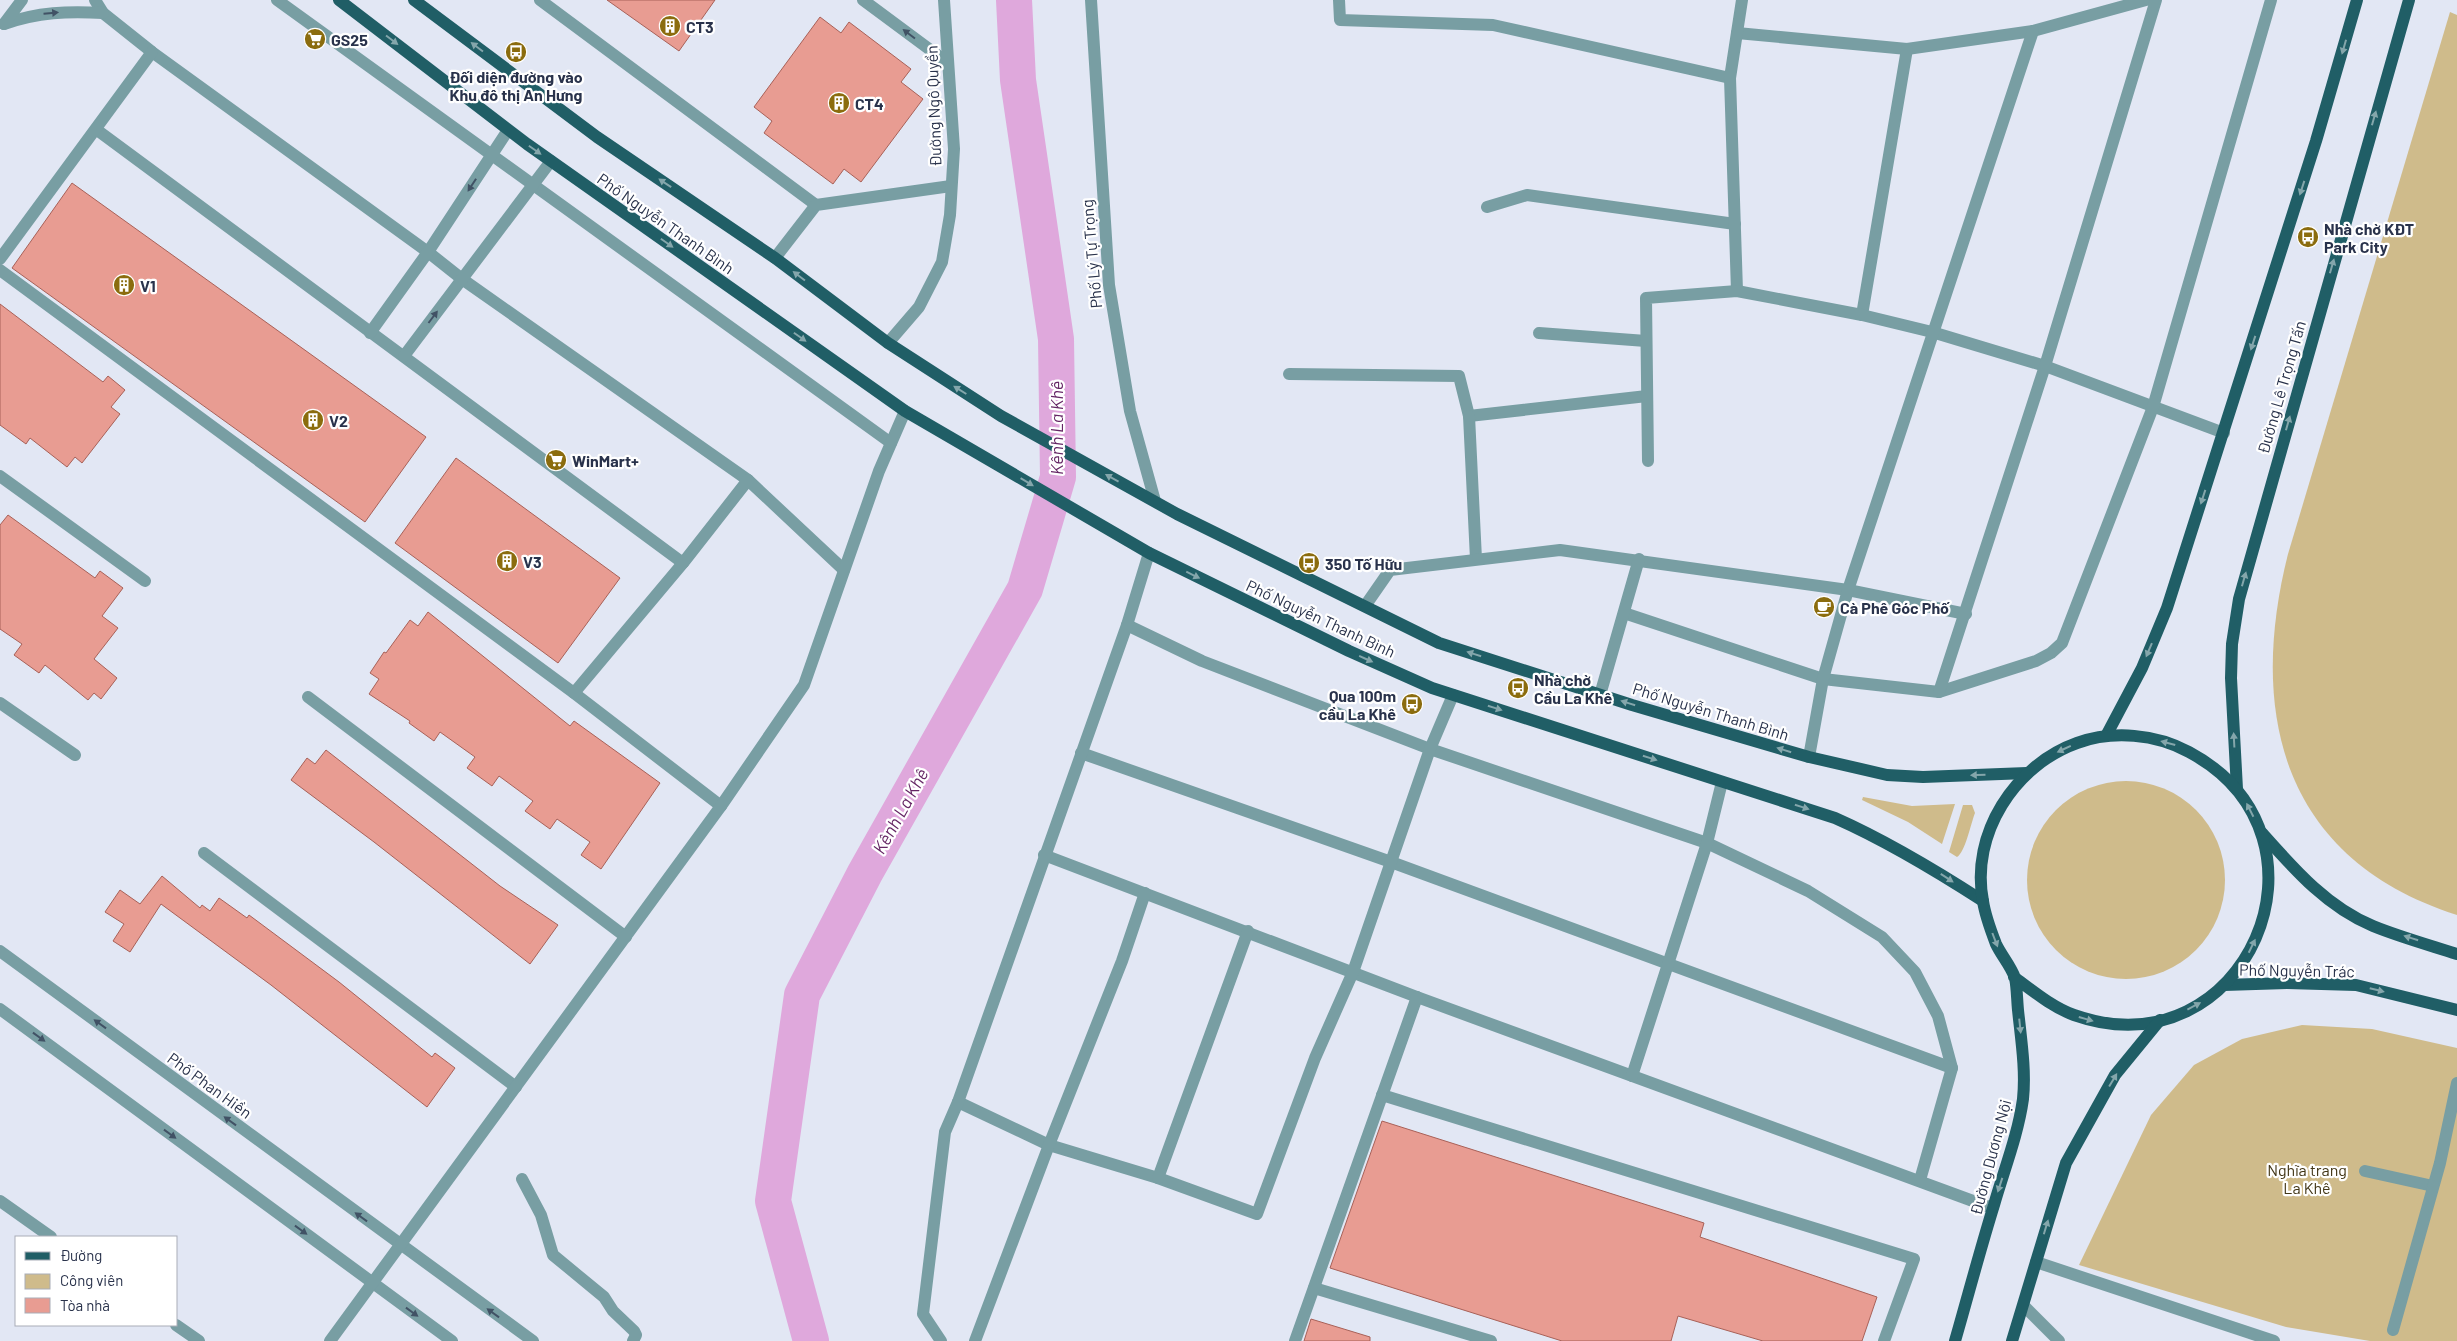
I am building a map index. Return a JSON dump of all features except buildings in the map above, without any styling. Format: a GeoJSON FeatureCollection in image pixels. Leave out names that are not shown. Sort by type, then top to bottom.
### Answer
{"type":"FeatureCollection","features":[{"type":"Feature","properties":{"kind":"main road","name":"Phố Nguyễn Thanh Bình"},"geometry":{"type":"LineString","coordinates":[[339,0],[508,130],[906,411],[1149,553],[1349,651],[1453,695],[1835,818],[1877,836],[1983,901]]}},
{"type":"Feature","properties":{"kind":"main road","name":"Phố Nguyễn Thanh Bình"},"geometry":{"type":"LineString","coordinates":[[414,0],[597,137],[775,258],[888,343],[1001,416],[1155,501],[1439,643],[1809,757],[1887,775],[1923,777],[2027,773]]}},
{"type":"Feature","properties":{"kind":"main road"},"geometry":{"type":"LineString","coordinates":[[2106,736],[2142,668],[2167,608],[2316,141],[2357,0]]}},
{"type":"Feature","properties":{"kind":"main road","name":"Đường Lê Trọng Tấn"},"geometry":{"type":"LineString","coordinates":[[2237,789],[2231,678],[2232,644],[2239,599],[2409,0]]}},
{"type":"Feature","properties":{"kind":"main road"},"geometry":{"type":"LineString","coordinates":[[2106,736],[2142,736],[2176,745],[2202,759],[2237,789],[2247,804],[2260,831],[2267,859],[2268,888],[2264,916],[2255,942],[2243,964],[2224,985],[2204,1001],[2183,1012],[2160,1020],[2130,1024],[2110,1023],[2071,1014],[2045,1000],[2014,977],[1996,944],[1983,901],[1981,873],[1985,845],[1994,818],[2008,794],[2027,773],[2051,756],[2069,747],[2106,736]]}},
{"type":"Feature","properties":{"kind":"main road"},"geometry":{"type":"LineString","coordinates":[[2260,831],[2302,878],[2334,903],[2372,926],[2457,954]]}},
{"type":"Feature","properties":{"kind":"main road","name":"Đường Dương Nội"},"geometry":{"type":"LineString","coordinates":[[1955,1341],[1992,1208],[2012,1148],[2023,1098],[2022,1049],[2014,977]]}},
{"type":"Feature","properties":{"kind":"main road","name":"Phố Nguyễn Trác"},"geometry":{"type":"LineString","coordinates":[[2224,985],[2287,983],[2356,985],[2457,1010]]}},
{"type":"Feature","properties":{"kind":"main road"},"geometry":{"type":"LineString","coordinates":[[2012,1341],[2066,1163],[2115,1075],[2160,1020]]}},
{"type":"Feature","properties":{"kind":"street"},"geometry":{"type":"LineString","coordinates":[[2,27],[22,0]]}},
{"type":"Feature","properties":{"kind":"street"},"geometry":{"type":"LineString","coordinates":[[95,0],[103,14],[152,52],[428,252],[462,279],[748,480],[844,570]]}},
{"type":"Feature","properties":{"kind":"street"},"geometry":{"type":"LineString","coordinates":[[277,0],[891,443]]}},
{"type":"Feature","properties":{"kind":"street"},"geometry":{"type":"LineString","coordinates":[[540,0],[816,205]]}},
{"type":"Feature","properties":{"kind":"street"},"geometry":{"type":"LineString","coordinates":[[863,0],[948,63]]}},
{"type":"Feature","properties":{"kind":"street","name":"Đường Ngô Quyền"},"geometry":{"type":"LineString","coordinates":[[888,343],[919,307],[942,262],[950,215],[954,149],[944,0]]}},
{"type":"Feature","properties":{"kind":"street","name":"Phố Lý Tự Trọng"},"geometry":{"type":"LineString","coordinates":[[1091,0],[1109,285],[1130,411],[1155,501]]}},
{"type":"Feature","properties":{"kind":"street"},"geometry":{"type":"LineString","coordinates":[[1339,0],[1340,20],[1493,25],[1730,78]]}},
{"type":"Feature","properties":{"kind":"street"},"geometry":{"type":"LineString","coordinates":[[1737,291],[1730,78],[1742,0]]}},
{"type":"Feature","properties":{"kind":"street"},"geometry":{"type":"LineString","coordinates":[[1736,33],[1907,49],[2033,31],[2146,0]]}},
{"type":"Feature","properties":{"kind":"street"},"geometry":{"type":"LineString","coordinates":[[1938,692],[1966,614],[2045,366],[2156,0]]}},
{"type":"Feature","properties":{"kind":"street"},"geometry":{"type":"LineString","coordinates":[[1624,612],[1823,679],[1938,692],[2036,661],[2051,653],[2062,643],[2153,407],[2271,0]]}},
{"type":"Feature","properties":{"kind":"street"},"geometry":{"type":"LineString","coordinates":[[2,27],[33,14],[70,11],[103,14]]}},
{"type":"Feature","properties":{"kind":"street"},"geometry":{"type":"LineString","coordinates":[[1809,757],[1823,679],[1848,590],[2033,31]]}},
{"type":"Feature","properties":{"kind":"street"},"geometry":{"type":"LineString","coordinates":[[1862,315],[1907,49]]}},
{"type":"Feature","properties":{"kind":"street"},"geometry":{"type":"LineString","coordinates":[[0,259],[152,52]]}},
{"type":"Feature","properties":{"kind":"street"},"geometry":{"type":"LineString","coordinates":[[96,130],[683,563]]}},
{"type":"Feature","properties":{"kind":"street"},"geometry":{"type":"LineString","coordinates":[[370,333],[428,252],[508,130]]}},
{"type":"Feature","properties":{"kind":"street"},"geometry":{"type":"LineString","coordinates":[[404,356],[551,161]]}},
{"type":"Feature","properties":{"kind":"street"},"geometry":{"type":"LineString","coordinates":[[775,258],[816,205],[951,186]]}},
{"type":"Feature","properties":{"kind":"street"},"geometry":{"type":"LineString","coordinates":[[1487,207],[1527,195],[1735,224]]}},
{"type":"Feature","properties":{"kind":"street"},"geometry":{"type":"LineString","coordinates":[[0,270],[574,693],[721,806]]}},
{"type":"Feature","properties":{"kind":"street"},"geometry":{"type":"LineString","coordinates":[[1648,461],[1646,298],[1737,291],[1862,315],[1932,332],[2045,366],[2224,433]]}},
{"type":"Feature","properties":{"kind":"street"},"geometry":{"type":"LineString","coordinates":[[1539,333],[1646,341]]}},
{"type":"Feature","properties":{"kind":"street"},"geometry":{"type":"LineString","coordinates":[[1289,374],[1459,376],[1469,416],[1476,559]]}},
{"type":"Feature","properties":{"kind":"street"},"geometry":{"type":"LineString","coordinates":[[1469,416],[1647,396]]}},
{"type":"Feature","properties":{"kind":"street"},"geometry":{"type":"LineString","coordinates":[[330,1341],[721,806],[804,685],[879,471],[906,411]]}},
{"type":"Feature","properties":{"kind":"street"},"geometry":{"type":"LineString","coordinates":[[0,476],[145,582]]}},
{"type":"Feature","properties":{"kind":"street"},"geometry":{"type":"LineString","coordinates":[[574,693],[683,563],[748,480]]}},
{"type":"Feature","properties":{"kind":"street"},"geometry":{"type":"LineString","coordinates":[[1365,606],[1390,570],[1560,550],[1639,559],[1848,590],[1966,614]]}},
{"type":"Feature","properties":{"kind":"street"},"geometry":{"type":"LineString","coordinates":[[941,1341],[923,1314],[945,1132],[958,1102],[1044,855],[1127,626],[1149,553]]}},
{"type":"Feature","properties":{"kind":"street"},"geometry":{"type":"LineString","coordinates":[[1600,694],[1639,559]]}},
{"type":"Feature","properties":{"kind":"street"},"geometry":{"type":"LineString","coordinates":[[1127,626],[1202,660],[1430,749],[1707,843],[1808,891],[1882,937],[1915,972],[1938,1016],[1952,1068],[1920,1180]]}},
{"type":"Feature","properties":{"kind":"street"},"geometry":{"type":"LineString","coordinates":[[958,1102],[1049,1145],[1158,1178],[1257,1214],[1315,1058],[1353,972],[1430,749],[1453,695]]}},
{"type":"Feature","properties":{"kind":"street"},"geometry":{"type":"LineString","coordinates":[[308,698],[626,937]]}},
{"type":"Feature","properties":{"kind":"street"},"geometry":{"type":"LineString","coordinates":[[0,703],[75,755]]}},
{"type":"Feature","properties":{"kind":"street"},"geometry":{"type":"LineString","coordinates":[[1081,753],[1391,862],[1952,1068]]}},
{"type":"Feature","properties":{"kind":"street"},"geometry":{"type":"LineString","coordinates":[[1632,1076],[1707,843],[1722,782]]}},
{"type":"Feature","properties":{"kind":"street"},"geometry":{"type":"LineString","coordinates":[[204,853],[516,1087]]}},
{"type":"Feature","properties":{"kind":"street"},"geometry":{"type":"LineString","coordinates":[[1044,855],[1248,931],[1417,997],[1992,1208]]}},
{"type":"Feature","properties":{"kind":"street"},"geometry":{"type":"LineString","coordinates":[[978,1340],[1049,1145],[1122,961],[1145,893]]}},
{"type":"Feature","properties":{"kind":"street"},"geometry":{"type":"LineString","coordinates":[[1158,1178],[1248,931]]}},
{"type":"Feature","properties":{"kind":"street","name":"Phố Phan Hiền"},"geometry":{"type":"LineString","coordinates":[[0,951],[400,1246],[533,1341]]}},
{"type":"Feature","properties":{"kind":"street"},"geometry":{"type":"LineString","coordinates":[[1295,1341],[1417,997]]}},
{"type":"Feature","properties":{"kind":"street"},"geometry":{"type":"LineString","coordinates":[[0,1009],[452,1341]]}},
{"type":"Feature","properties":{"kind":"street"},"geometry":{"type":"LineString","coordinates":[[2393,1330],[2433,1186],[2457,1082]]}},
{"type":"Feature","properties":{"kind":"street"},"geometry":{"type":"LineString","coordinates":[[1382,1095],[1914,1259],[1884,1341]]}},
{"type":"Feature","properties":{"kind":"street"},"geometry":{"type":"LineString","coordinates":[[2365,1171],[2433,1186]]}},
{"type":"Feature","properties":{"kind":"street"},"geometry":{"type":"LineString","coordinates":[[522,1179],[541,1215],[553,1255],[604,1297],[613,1311],[634,1331],[636,1335],[633,1341]]}},
{"type":"Feature","properties":{"kind":"street"},"geometry":{"type":"LineString","coordinates":[[0,1201],[50,1236]]}},
{"type":"Feature","properties":{"kind":"street"},"geometry":{"type":"LineString","coordinates":[[2036,1262],[2274,1341]]}},
{"type":"Feature","properties":{"kind":"street"},"geometry":{"type":"LineString","coordinates":[[1314,1288],[1491,1341]]}},
{"type":"Feature","properties":{"kind":"street"},"geometry":{"type":"LineString","coordinates":[[2024,1306],[2058,1341]]}},
{"type":"Feature","properties":{"kind":"street"},"geometry":{"type":"LineString","coordinates":[[177,1326],[199,1341]]}},
{"type":"Feature","properties":{"kind":"green space"},"geometry":{"type":"Polygon","coordinates":[[[2450,12],[2457,15],[2457,915],[2398,890],[2352,858],[2317,819],[2292,775],[2278,725],[2273,671],[2276,614],[2288,554],[2450,12]]]}},
{"type":"Feature","properties":{"kind":"green space"},"geometry":{"type":"Polygon","coordinates":[[[2126,781],[2145,783],[2164,789],[2181,798],[2196,810],[2208,825],[2217,842],[2223,861],[2225,880],[2223,899],[2217,918],[2208,935],[2196,950],[2181,962],[2164,971],[2145,977],[2126,979],[2107,977],[2088,971],[2071,962],[2056,950],[2044,935],[2035,918],[2029,899],[2027,880],[2029,861],[2035,842],[2044,825],[2056,810],[2071,798],[2088,789],[2107,783],[2126,781]]]}},
{"type":"Feature","properties":{"kind":"green space"},"geometry":{"type":"Polygon","coordinates":[[[1863,797],[1912,806],[1955,804],[1942,844],[1908,822],[1862,800],[1863,797]]]}},
{"type":"Feature","properties":{"kind":"green space"},"geometry":{"type":"Polygon","coordinates":[[[1963,805],[1972,805],[1975,813],[1963,850],[1957,857],[1949,852],[1963,805]]]}},
{"type":"Feature","properties":{"kind":"green space","name":"Nghĩa trang La Khê"},"geometry":{"type":"Polygon","coordinates":[[[2302,1025],[2372,1029],[2457,1048],[2457,1341],[2370,1341],[2286,1327],[2079,1265],[2151,1115],[2194,1065],[2242,1039],[2302,1025]]]}},
{"type":"Feature","properties":{"kind":"waterway","name":"Kênh La Khê"},"geometry":{"type":"LineString","coordinates":[[811,1341],[773,1201],[802,995],[865,873],[1025,589],[1058,477],[1056,339],[1018,80],[1014,0]]}},
{"type":"Feature","properties":{"kind":"place","name":"CT3"},"geometry":{"type":"Point","coordinates":[670,26]}},
{"type":"Feature","properties":{"kind":"place","name":"GS25"},"geometry":{"type":"Point","coordinates":[315,39]}},
{"type":"Feature","properties":{"kind":"place","name":"Đối diện đường vào Khu đô thị An Hưng"},"geometry":{"type":"Point","coordinates":[516,52]}},
{"type":"Feature","properties":{"kind":"place","name":"CT4"},"geometry":{"type":"Point","coordinates":[839,103]}},
{"type":"Feature","properties":{"kind":"place","name":"Nhà chờ KĐT Park City"},"geometry":{"type":"Point","coordinates":[2308,237]}},
{"type":"Feature","properties":{"kind":"place","name":"V1"},"geometry":{"type":"Point","coordinates":[124,285]}},
{"type":"Feature","properties":{"kind":"place","name":"V2"},"geometry":{"type":"Point","coordinates":[313,420]}},
{"type":"Feature","properties":{"kind":"place","name":"WinMart+"},"geometry":{"type":"Point","coordinates":[556,460]}},
{"type":"Feature","properties":{"kind":"place","name":"V3"},"geometry":{"type":"Point","coordinates":[507,561]}},
{"type":"Feature","properties":{"kind":"place","name":"350 Tố Hữu"},"geometry":{"type":"Point","coordinates":[1309,563]}},
{"type":"Feature","properties":{"kind":"place","name":"Cà Phê Góc Phố"},"geometry":{"type":"Point","coordinates":[1824,607]}},
{"type":"Feature","properties":{"kind":"place","name":"Nhà chờ Cầu La Khê"},"geometry":{"type":"Point","coordinates":[1518,688]}},
{"type":"Feature","properties":{"kind":"place","name":"Qua 100m cầu La Khê"},"geometry":{"type":"Point","coordinates":[1412,704]}}]}
